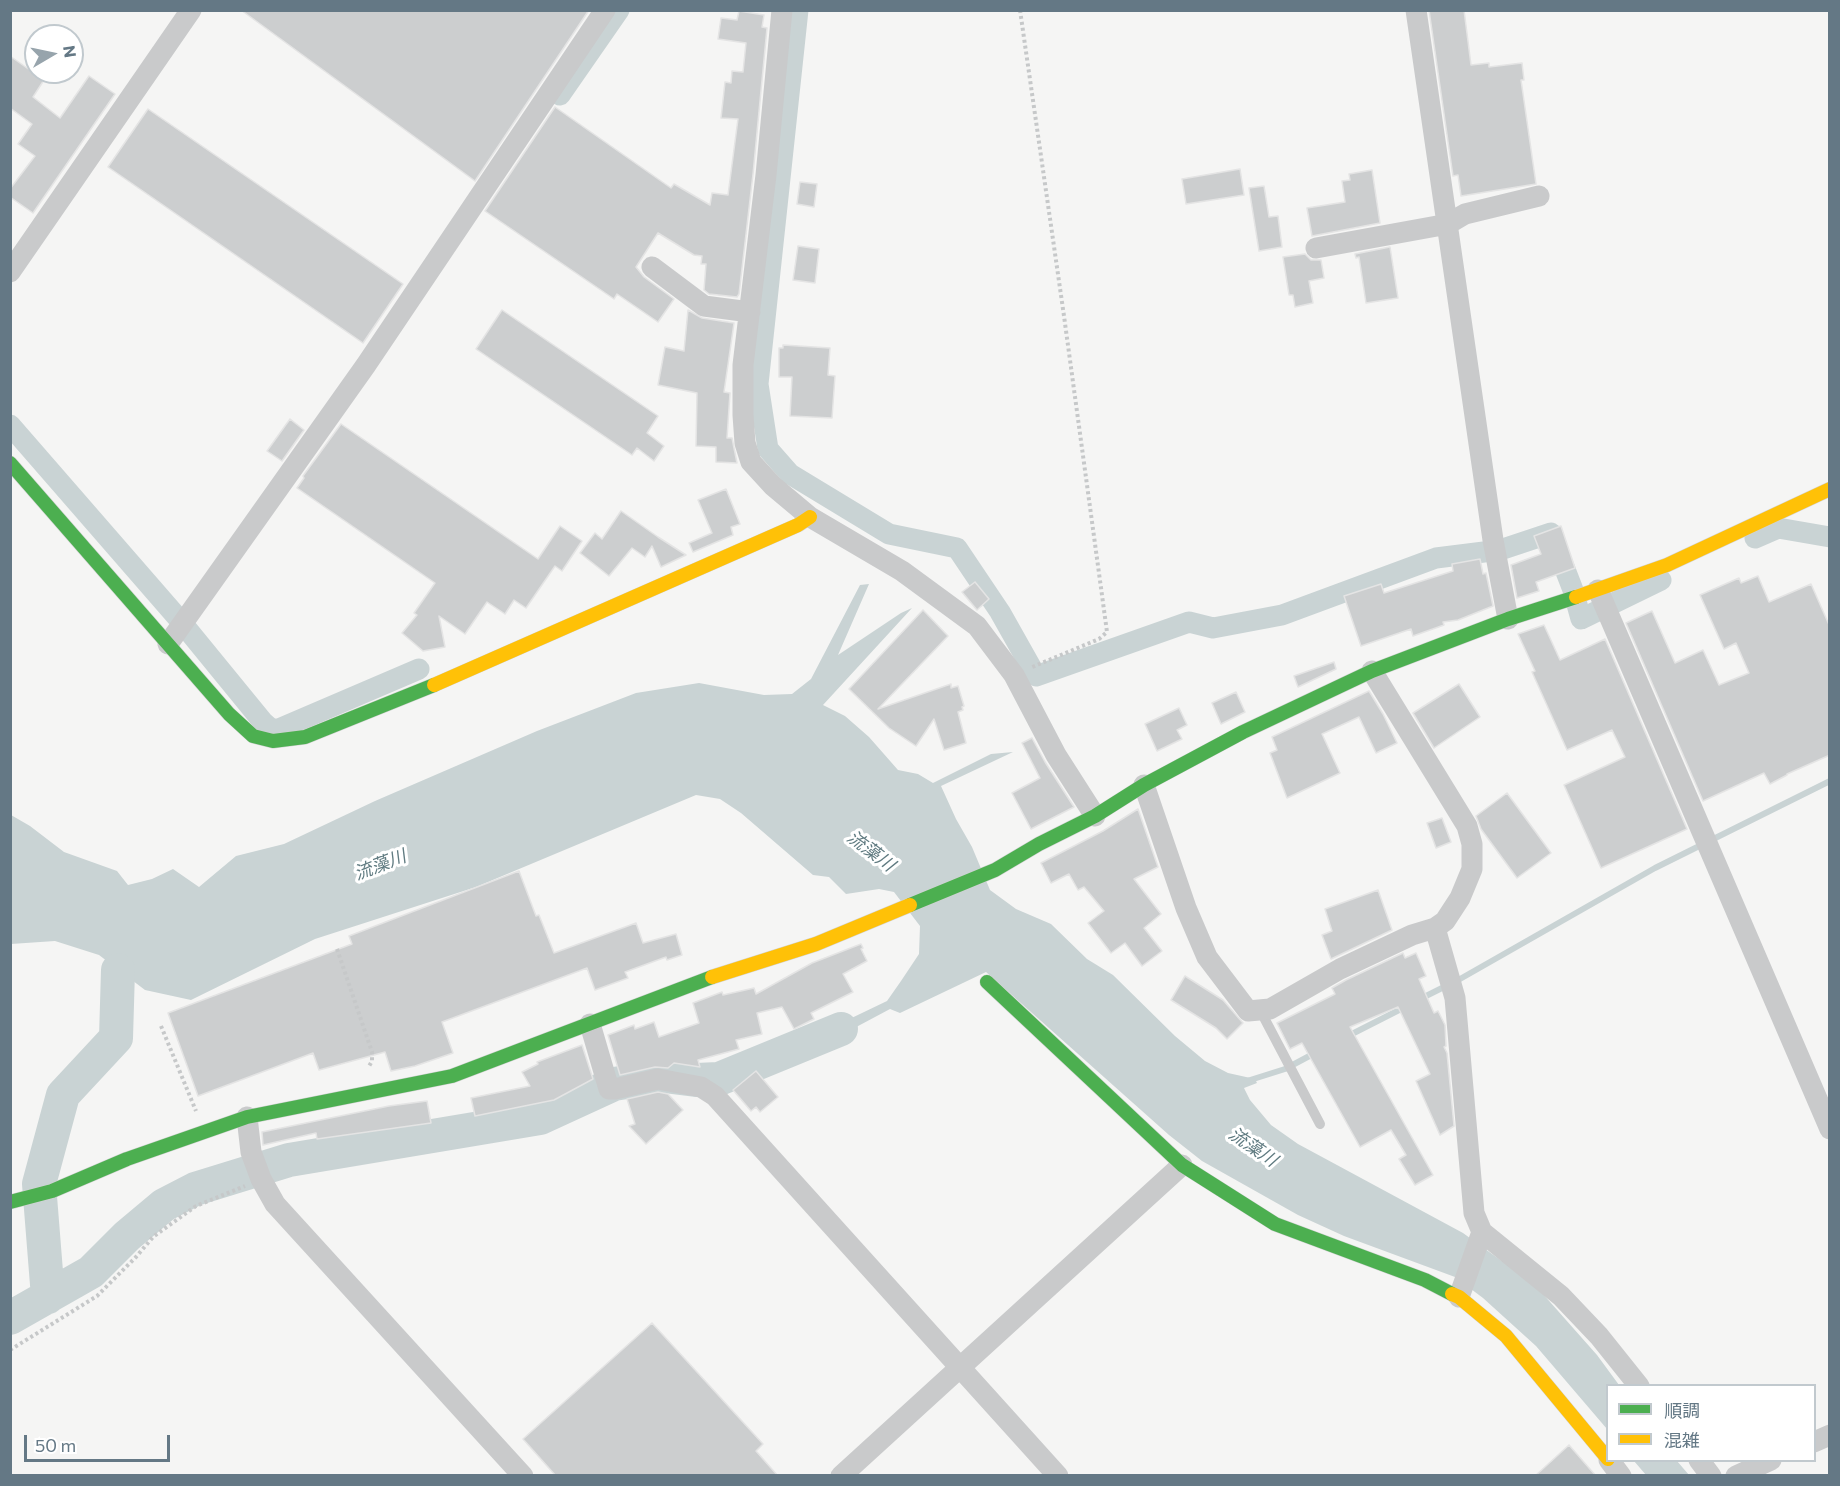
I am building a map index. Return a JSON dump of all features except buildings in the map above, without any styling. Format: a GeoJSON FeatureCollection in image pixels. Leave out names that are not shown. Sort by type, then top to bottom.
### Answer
{"type":"FeatureCollection","features":[{"type":"Feature","properties":{"kind":"street"},"geometry":{"type":"LineString","coordinates":[[10,273],[191,10]]}},
{"type":"Feature","properties":{"kind":"street"},"geometry":{"type":"LineString","coordinates":[[168,644],[366,365],[605,10]]}},
{"type":"Feature","properties":{"kind":"street"},"geometry":{"type":"LineString","coordinates":[[782,10],[766,175],[743,365],[742,415],[751,462],[773,486],[810,517],[902,571],[977,626],[1014,675],[1056,755],[1095,816]]}},
{"type":"Feature","properties":{"kind":"street"},"geometry":{"type":"LineString","coordinates":[[1416,10],[1495,549],[1508,618]]}},
{"type":"Feature","properties":{"kind":"street"},"geometry":{"type":"LineString","coordinates":[[1316,248],[1448,224],[1465,214],[1539,196]]}},
{"type":"Feature","properties":{"kind":"street"},"geometry":{"type":"LineString","coordinates":[[652,267],[704,306],[750,312]]}},
{"type":"Feature","properties":{"kind":"street"},"geometry":{"type":"LineString","coordinates":[[10,463],[230,714],[253,736],[273,741],[305,738],[457,675],[798,525],[810,517]]}},
{"type":"Feature","properties":{"kind":"street"},"geometry":{"type":"LineString","coordinates":[[10,1202],[52,1191],[127,1159],[247,1117],[452,1077],[706,979],[816,944],[995,870],[1039,843],[1095,816],[1144,785],[1243,732],[1372,671],[1508,618],[1666,565],[1830,489]]}},
{"type":"Feature","properties":{"kind":"street"},"geometry":{"type":"LineString","coordinates":[[1595,590],[1709,845],[1830,1129]]}},
{"type":"Feature","properties":{"kind":"street"},"geometry":{"type":"LineString","coordinates":[[1144,785],[1186,908],[1207,957],[1248,1011],[1270,1009],[1340,969],[1412,935],[1435,928],[1445,921],[1460,898],[1472,869],[1473,844],[1467,826],[1372,671]]}},
{"type":"Feature","properties":{"kind":"street"},"geometry":{"type":"LineString","coordinates":[[1435,928],[1455,998],[1474,1213],[1480,1235],[1461,1293]]}},
{"type":"Feature","properties":{"kind":"street"},"geometry":{"type":"LineString","coordinates":[[987,982],[1182,1165],[1275,1224],[1461,1293],[1506,1336],[1606,1458]]}},
{"type":"Feature","properties":{"kind":"street"},"geometry":{"type":"LineString","coordinates":[[590,1024],[607,1082],[615,1089],[658,1079],[701,1087],[715,1096],[1058,1476]]}},
{"type":"Feature","properties":{"kind":"street"},"geometry":{"type":"LineString","coordinates":[[247,1117],[251,1152],[261,1179],[275,1204],[523,1476]]}},
{"type":"Feature","properties":{"kind":"street"},"geometry":{"type":"LineString","coordinates":[[841,1476],[1182,1165]]}},
{"type":"Feature","properties":{"kind":"street"},"geometry":{"type":"LineString","coordinates":[[1480,1235],[1561,1296],[1599,1336],[1637,1384]]}},
{"type":"Feature","properties":{"kind":"street"},"geometry":{"type":"LineString","coordinates":[[1816,1442],[1830,1435]]}},
{"type":"Feature","properties":{"kind":"street"},"geometry":{"type":"LineString","coordinates":[[1610,1462],[1621,1476]]}},
{"type":"Feature","properties":{"kind":"street"},"geometry":{"type":"LineString","coordinates":[[1700,1462],[1711,1476]]}},
{"type":"Feature","properties":{"kind":"street"},"geometry":{"type":"LineString","coordinates":[[1736,1476],[1769,1462]]}},
{"type":"Feature","properties":{"kind":"lane"},"geometry":{"type":"LineString","coordinates":[[1260,1010],[1320,1124]]}},
{"type":"Feature","properties":{"kind":"path"},"geometry":{"type":"LineString","coordinates":[[1020,10],[1107,632],[1099,639],[1042,662]]}},
{"type":"Feature","properties":{"kind":"path"},"geometry":{"type":"LineString","coordinates":[[337,949],[372,1052],[372,1061],[364,1077],[360,1094]]}},
{"type":"Feature","properties":{"kind":"path"},"geometry":{"type":"LineString","coordinates":[[161,1026],[204,1131]]}},
{"type":"Feature","properties":{"kind":"path"},"geometry":{"type":"LineString","coordinates":[[10,1350],[98,1296],[153,1236],[196,1206],[261,1179]]}},
{"type":"Feature","properties":{"kind":"water","name":"流藻川"},"geometry":{"type":"Polygon","coordinates":[[[869,584],[838,655],[912,608],[823,705],[845,716],[869,737],[898,770],[918,774],[933,783],[991,754],[1013,752],[941,786],[972,847],[990,890],[1016,909],[1051,924],[1087,959],[1113,975],[1175,1036],[1205,1061],[1228,1073],[1255,1079],[1257,1083],[1244,1088],[1250,1100],[1271,1125],[1298,1144],[1463,1233],[1535,1285],[1597,1355],[1618,1384],[1606,1384],[1606,1428],[1536,1346],[1483,1298],[1455,1277],[1344,1236],[1298,1215],[1202,1161],[1169,1135],[986,972],[900,1013],[890,1009],[845,1033],[837,1025],[887,1001],[919,954],[920,926],[894,892],[879,889],[846,894],[829,877],[813,875],[741,813],[720,799],[696,795],[476,887],[315,939],[191,1000],[145,990],[99,955],[55,941],[11,944],[11,815],[30,826],[64,852],[117,871],[128,885],[152,879],[173,869],[199,887],[236,856],[284,844],[375,801],[537,731],[636,693],[699,683],[764,695],[792,694],[811,679],[860,585],[869,584]]]}},
{"type":"Feature","properties":{"kind":"water"},"geometry":{"type":"Polygon","coordinates":[[[1635,1462],[1678,1462],[1689,1475],[1646,1475],[1635,1462]]]}},
{"type":"Feature","properties":{"kind":"waterway"},"geometry":{"type":"LineString","coordinates":[[560,95],[619,10]]}},
{"type":"Feature","properties":{"kind":"waterway"},"geometry":{"type":"LineString","coordinates":[[798,10],[758,384],[768,449],[790,474],[889,534],[957,548],[1000,612],[1036,676],[1189,622],[1213,628],[1282,615],[1436,558],[1500,550],[1551,533],[1573,590],[1581,619],[1661,580]]}},
{"type":"Feature","properties":{"kind":"waterway"},"geometry":{"type":"LineString","coordinates":[[10,425],[177,617]]}},
{"type":"Feature","properties":{"kind":"waterway"},"geometry":{"type":"LineString","coordinates":[[1755,538],[1778,528],[1830,537]]}},
{"type":"Feature","properties":{"kind":"waterway"},"geometry":{"type":"LineString","coordinates":[[187,629],[271,729],[279,729],[419,669]]}},
{"type":"Feature","properties":{"kind":"waterway"},"geometry":{"type":"LineString","coordinates":[[1420,999],[1460,979],[1655,868],[1830,781]]}},
{"type":"Feature","properties":{"kind":"waterway"},"geometry":{"type":"LineString","coordinates":[[48,1297],[39,1184],[63,1095],[116,1038],[118,970]]}},
{"type":"Feature","properties":{"kind":"waterway"},"geometry":{"type":"LineString","coordinates":[[1348,1036],[1405,1007]]}},
{"type":"Feature","properties":{"kind":"waterway"},"geometry":{"type":"LineString","coordinates":[[10,1318],[91,1272],[127,1236],[164,1205],[195,1189],[289,1160],[540,1118],[614,1084],[664,1076],[696,1080],[719,1079],[841,1029]]}},
{"type":"Feature","properties":{"kind":"waterway"},"geometry":{"type":"LineString","coordinates":[[1247,1081],[1285,1069],[1315,1053]]}},
{"type":"Feature","properties":{"kind":"traffic: fast"},"geometry":{"type":"LineString","coordinates":[[10,463],[229,714],[253,736],[273,741],[305,737],[434,685]]}},
{"type":"Feature","properties":{"kind":"traffic: fast"},"geometry":{"type":"LineString","coordinates":[[910,905],[995,870],[1039,844],[1095,816],[1144,785],[1243,732],[1372,671],[1508,619],[1576,597]]}},
{"type":"Feature","properties":{"kind":"traffic: fast"},"geometry":{"type":"LineString","coordinates":[[10,1202],[52,1191],[127,1159],[247,1117],[452,1076],[712,977]]}},
{"type":"Feature","properties":{"kind":"traffic: fast"},"geometry":{"type":"LineString","coordinates":[[987,982],[1182,1165],[1275,1224],[1425,1280],[1452,1294]]}},
{"type":"Feature","properties":{"kind":"traffic: slow"},"geometry":{"type":"LineString","coordinates":[[1576,597],[1667,565],[1830,489]]}},
{"type":"Feature","properties":{"kind":"traffic: slow"},"geometry":{"type":"LineString","coordinates":[[434,685],[798,525],[810,517]]}},
{"type":"Feature","properties":{"kind":"traffic: slow"},"geometry":{"type":"LineString","coordinates":[[712,977],[816,944],[910,905]]}},
{"type":"Feature","properties":{"kind":"traffic: slow"},"geometry":{"type":"LineString","coordinates":[[1452,1294],[1459,1297],[1506,1336],[1606,1457]]}}]}
